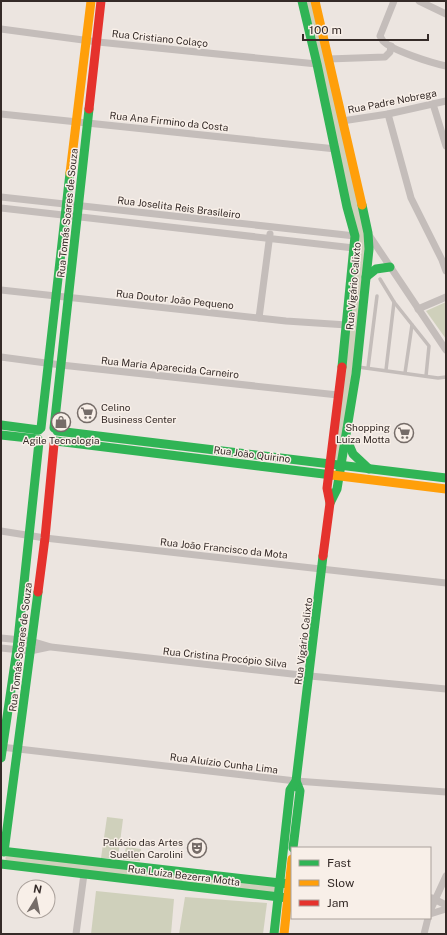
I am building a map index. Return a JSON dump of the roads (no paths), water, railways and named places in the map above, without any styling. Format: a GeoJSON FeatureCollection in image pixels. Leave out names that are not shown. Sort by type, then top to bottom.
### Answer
{"type":"FeatureCollection","features":[{"type":"Feature","properties":{"kind":"main road","name":"Rua Tomás Soares de Souza"},"geometry":{"type":"LineString","coordinates":[[40,429],[91,1]]}},
{"type":"Feature","properties":{"kind":"main road","name":"Rua Tomás Soares de Souza"},"geometry":{"type":"LineString","coordinates":[[55,430],[102,1]]}},
{"type":"Feature","properties":{"kind":"main road","name":"Rua Vigário Calixto"},"geometry":{"type":"LineString","coordinates":[[274,934],[290,790],[296,781],[323,569],[330,503],[327,488],[328,475],[347,325],[355,236],[347,207],[318,64],[302,1]]}},
{"type":"Feature","properties":{"kind":"main road","name":"Rua Vigário Calixto"},"geometry":{"type":"LineString","coordinates":[[315,1],[368,233],[369,249],[356,366],[342,466],[337,489],[330,503]]}},
{"type":"Feature","properties":{"kind":"main road"},"geometry":{"type":"LineString","coordinates":[[366,277],[373,270],[385,266],[390,267]]}},
{"type":"Feature","properties":{"kind":"main road"},"geometry":{"type":"LineString","coordinates":[[1,425],[40,429],[48,426],[55,430],[58,438],[55,442],[48,446],[39,441],[1,435]]}},
{"type":"Feature","properties":{"kind":"main road"},"geometry":{"type":"LineString","coordinates":[[39,441],[38,433],[40,429]]}},
{"type":"Feature","properties":{"kind":"main road","name":"Rua João Quirino"},"geometry":{"type":"LineString","coordinates":[[55,430],[446,478]]}},
{"type":"Feature","properties":{"kind":"main road"},"geometry":{"type":"LineString","coordinates":[[346,439],[350,451],[354,457],[369,469]]}},
{"type":"Feature","properties":{"kind":"main road","name":"Rua Tomás Soares de Souza"},"geometry":{"type":"LineString","coordinates":[[1,758],[17,649],[39,441]]}},
{"type":"Feature","properties":{"kind":"main road","name":"Rua Tomás Soares de Souza"},"geometry":{"type":"LineString","coordinates":[[3,852],[18,749],[45,538],[55,442]]}},
{"type":"Feature","properties":{"kind":"main road","name":"Rua João Quirino"},"geometry":{"type":"LineString","coordinates":[[55,442],[446,489]]}},
{"type":"Feature","properties":{"kind":"main road","name":"Rua Vigário Calixto"},"geometry":{"type":"LineString","coordinates":[[293,847],[300,791],[296,781]]}},
{"type":"Feature","properties":{"kind":"main road","name":"Rua Luiza Bezerra Motta"},"geometry":{"type":"LineString","coordinates":[[3,852],[291,885]]}},
{"type":"Feature","properties":{"kind":"main road","name":"Rua Luiza Bezerra Motta"},"geometry":{"type":"LineString","coordinates":[[1,864],[290,898]]}},
{"type":"Feature","properties":{"kind":"main road"},"geometry":{"type":"LineString","coordinates":[[204,888],[207,875]]}},
{"type":"Feature","properties":{"kind":"main road"},"geometry":{"type":"LineString","coordinates":[[284,934],[291,885]]}},
{"type":"Feature","properties":{"kind":"street"},"geometry":{"type":"LineString","coordinates":[[394,1],[380,36],[383,41],[391,46],[434,63],[446,66]]}},
{"type":"Feature","properties":{"kind":"street"},"geometry":{"type":"LineString","coordinates":[[419,1],[446,14]]}},
{"type":"Feature","properties":{"kind":"street","name":"Rua Cristiano Colaço"},"geometry":{"type":"LineString","coordinates":[[1,29],[86,39],[98,42],[318,64]]}},
{"type":"Feature","properties":{"kind":"street"},"geometry":{"type":"LineString","coordinates":[[328,59],[385,56],[390,52],[391,46]]}},
{"type":"Feature","properties":{"kind":"street","name":"Rua Padre Nobrega"},"geometry":{"type":"LineString","coordinates":[[342,121],[388,114],[446,101]]}},
{"type":"Feature","properties":{"kind":"street"},"geometry":{"type":"LineString","coordinates":[[433,104],[446,146]]}},
{"type":"Feature","properties":{"kind":"street","name":"Rua Ana Firmino da Costa"},"geometry":{"type":"LineString","coordinates":[[1,114],[336,149]]}},
{"type":"Feature","properties":{"kind":"street"},"geometry":{"type":"LineString","coordinates":[[388,114],[411,198],[446,271]]}},
{"type":"Feature","properties":{"kind":"street","name":"Rua Joselita Reis Brasileiro"},"geometry":{"type":"LineString","coordinates":[[1,197],[270,228],[355,236]]}},
{"type":"Feature","properties":{"kind":"street","name":"Rua Joselita Reis Brasileiro"},"geometry":{"type":"LineString","coordinates":[[1,208],[354,248]]}},
{"type":"Feature","properties":{"kind":"street"},"geometry":{"type":"LineString","coordinates":[[260,318],[270,228]]}},
{"type":"Feature","properties":{"kind":"street"},"geometry":{"type":"LineString","coordinates":[[368,233],[446,350]]}},
{"type":"Feature","properties":{"kind":"street","name":"Rua Doutor João Pequeno"},"geometry":{"type":"LineString","coordinates":[[1,290],[260,318],[347,325]]}},
{"type":"Feature","properties":{"kind":"street"},"geometry":{"type":"LineString","coordinates":[[418,309],[446,297]]}},
{"type":"Feature","properties":{"kind":"street","name":"Rua Maria Aparecida Carneiro"},"geometry":{"type":"LineString","coordinates":[[1,356],[61,365],[338,395]]}},
{"type":"Feature","properties":{"kind":"street","name":"Rua João Francisco da Mota"},"geometry":{"type":"LineString","coordinates":[[1,531],[45,538],[446,583]]}},
{"type":"Feature","properties":{"kind":"street","name":"Rua Cristina Procópio Silva"},"geometry":{"type":"LineString","coordinates":[[1,638],[31,641],[51,647],[310,676],[446,689]]}},
{"type":"Feature","properties":{"kind":"street","name":"Rua Cristina Procópio Silva"},"geometry":{"type":"LineString","coordinates":[[1,648],[30,651],[51,647]]}},
{"type":"Feature","properties":{"kind":"street","name":"Rua Aluízio Cunha Lima"},"geometry":{"type":"LineString","coordinates":[[2,747],[296,781],[446,792]]}},
{"type":"Feature","properties":{"kind":"street"},"geometry":{"type":"LineString","coordinates":[[76,934],[84,874]]}},
{"type":"Feature","properties":{"kind":"street"},"geometry":{"type":"LineString","coordinates":[[446,876],[432,898],[446,904]]}},
{"type":"Feature","properties":{"kind":"street"},"geometry":{"type":"LineString","coordinates":[[431,913],[446,909]]}},
{"type":"Feature","properties":{"kind":"street"},"geometry":{"type":"LineString","coordinates":[[424,934],[428,919]]}},
{"type":"Feature","properties":{"kind":"lane"},"geometry":{"type":"LineString","coordinates":[[380,279],[394,302],[429,346],[426,376]]}},
{"type":"Feature","properties":{"kind":"lane"},"geometry":{"type":"LineString","coordinates":[[368,368],[378,296]]}},
{"type":"Feature","properties":{"kind":"lane"},"geometry":{"type":"LineString","coordinates":[[386,370],[394,302]]}},
{"type":"Feature","properties":{"kind":"lane"},"geometry":{"type":"LineString","coordinates":[[405,373],[412,325]]}},
{"type":"Feature","properties":{"kind":"lane"},"geometry":{"type":"LineString","coordinates":[[356,366],[438,378],[446,376]]}},
{"type":"Feature","properties":{"kind":"place","name":"Celino Business Center"},"geometry":{"type":"Point","coordinates":[87,413]}},
{"type":"Feature","properties":{"kind":"place","name":"Agile Tecnologia"},"geometry":{"type":"Point","coordinates":[61,422]}},
{"type":"Feature","properties":{"kind":"place","name":"Shopping Luiza Motta"},"geometry":{"type":"Point","coordinates":[404,433]}},
{"type":"Feature","properties":{"kind":"place","name":"Palácio das Artes Suellen Carolini"},"geometry":{"type":"Point","coordinates":[197,848]}}]}
